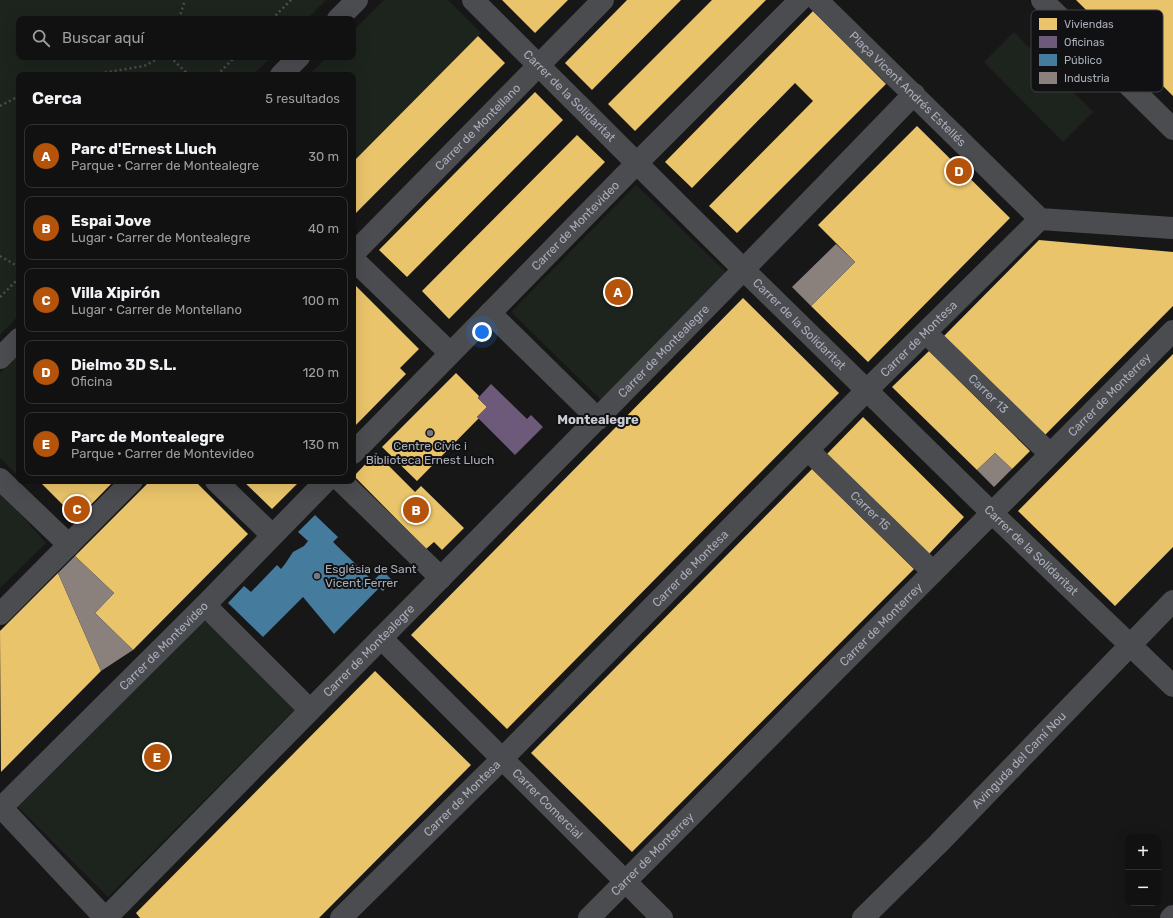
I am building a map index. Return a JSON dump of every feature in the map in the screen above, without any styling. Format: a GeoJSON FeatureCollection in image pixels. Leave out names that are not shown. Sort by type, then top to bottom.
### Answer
{"type":"FeatureCollection","features":[{"type":"Feature","properties":{"kind":"street"},"geometry":{"type":"LineString","coordinates":[[341,16],[357,0]]}},
{"type":"Feature","properties":{"kind":"street","name":"Carrer de la Solidaritat"},"geometry":{"type":"LineString","coordinates":[[473,0],[744,270],[992,513],[1173,686]]}},
{"type":"Feature","properties":{"kind":"street","name":"Carrer de Montellano"},"geometry":{"type":"LineString","coordinates":[[356,251],[603,0]]}},
{"type":"Feature","properties":{"kind":"street","name":"Carrer de Montevideo"},"geometry":{"type":"LineString","coordinates":[[356,450],[637,163],[800,0]]}},
{"type":"Feature","properties":{"kind":"street","name":"Plaça Vicent Andrés Estellés"},"geometry":{"type":"LineString","coordinates":[[817,0],[1040,219]]}},
{"type":"Feature","properties":{"kind":"street"},"geometry":{"type":"LineString","coordinates":[[1042,0],[1052,10]]}},
{"type":"Feature","properties":{"kind":"street"},"geometry":{"type":"LineString","coordinates":[[284,72],[296,60]]}},
{"type":"Feature","properties":{"kind":"street"},"geometry":{"type":"LineString","coordinates":[[1136,92],[1173,128]]}},
{"type":"Feature","properties":{"kind":"street","name":"Carrer de Montealegre"},"geometry":{"type":"LineString","coordinates":[[106,918],[598,419],[914,94]]}},
{"type":"Feature","properties":{"kind":"street"},"geometry":{"type":"LineString","coordinates":[[1040,219],[1173,228]]}},
{"type":"Feature","properties":{"kind":"street","name":"Carrer de Montesa"},"geometry":{"type":"LineString","coordinates":[[341,918],[503,758],[867,390],[1040,219]]}},
{"type":"Feature","properties":{"kind":"street"},"geometry":{"type":"LineString","coordinates":[[356,262],[450,353]]}},
{"type":"Feature","properties":{"kind":"street"},"geometry":{"type":"LineString","coordinates":[[490,313],[598,419]]}},
{"type":"Feature","properties":{"kind":"street","name":"Carrer de Monterrey"},"geometry":{"type":"LineString","coordinates":[[589,918],[1173,331]]}},
{"type":"Feature","properties":{"kind":"street","name":"Carrer 13"},"geometry":{"type":"LineString","coordinates":[[926,333],[1050,454]]}},
{"type":"Feature","properties":{"kind":"street"},"geometry":{"type":"LineString","coordinates":[[0,358],[16,342]]}},
{"type":"Feature","properties":{"kind":"street","name":"Carrer 15"},"geometry":{"type":"LineString","coordinates":[[808,450],[933,572]]}},
{"type":"Feature","properties":{"kind":"street"},"geometry":{"type":"LineString","coordinates":[[0,479],[69,545]]}},
{"type":"Feature","properties":{"kind":"street"},"geometry":{"type":"LineString","coordinates":[[0,614],[129,484]]}},
{"type":"Feature","properties":{"kind":"street"},"geometry":{"type":"LineString","coordinates":[[219,484],[272,535]]}},
{"type":"Feature","properties":{"kind":"street","name":"Carrer de Montevideo"},"geometry":{"type":"LineString","coordinates":[[0,808],[205,605],[323,484]]}},
{"type":"Feature","properties":{"kind":"street"},"geometry":{"type":"LineString","coordinates":[[344,484],[441,578]]}},
{"type":"Feature","properties":{"kind":"street","name":"Avinguda del Camí Nou"},"geometry":{"type":"LineString","coordinates":[[863,918],[938,844],[1173,601]]}},
{"type":"Feature","properties":{"kind":"street"},"geometry":{"type":"LineString","coordinates":[[205,605],[310,710]]}},
{"type":"Feature","properties":{"kind":"street","name":"Carrer Comercial"},"geometry":{"type":"LineString","coordinates":[[381,638],[662,918]]}},
{"type":"Feature","properties":{"kind":"street"},"geometry":{"type":"LineString","coordinates":[[0,808],[106,918]]}},
{"type":"Feature","properties":{"kind":"path"},"geometry":{"type":"LineString","coordinates":[[180,16],[185,0]]}},
{"type":"Feature","properties":{"kind":"path"},"geometry":{"type":"LineString","coordinates":[[275,16],[291,0]]}},
{"type":"Feature","properties":{"kind":"path"},"geometry":{"type":"LineString","coordinates":[[108,72],[144,66],[155,60]]}},
{"type":"Feature","properties":{"kind":"path"},"geometry":{"type":"LineString","coordinates":[[173,60],[186,72]]}},
{"type":"Feature","properties":{"kind":"path"},"geometry":{"type":"LineString","coordinates":[[221,72],[232,60]]}},
{"type":"Feature","properties":{"kind":"path"},"geometry":{"type":"LineString","coordinates":[[0,106],[16,98]]}},
{"type":"Feature","properties":{"kind":"path"},"geometry":{"type":"LineString","coordinates":[[0,256],[16,265]]}},
{"type":"Feature","properties":{"kind":"path"},"geometry":{"type":"LineString","coordinates":[[0,297],[16,281]]}},
{"type":"Feature","properties":{"kind":"shaded area"},"geometry":{"type":"Polygon","coordinates":[[[0,0],[326,0],[310,16],[16,16],[16,60],[268,60],[256,72],[16,72],[16,318],[0,335],[0,0]]]}},
{"type":"Feature","properties":{"kind":"shaded area"},"geometry":{"type":"Polygon","coordinates":[[[384,0],[448,0],[481,33],[356,159],[356,72],[312,72],[324,60],[356,60],[356,28],[384,0]]]}},
{"type":"Feature","properties":{"kind":"shaded area"},"geometry":{"type":"Polygon","coordinates":[[[1014,32],[1031,49],[1031,92],[1073,92],[1093,112],[1063,142],[984,62],[1014,32]]]}},
{"type":"Feature","properties":{"kind":"shaded area"},"geometry":{"type":"Polygon","coordinates":[[[636,185],[726,272],[601,400],[511,312],[636,185]]]}},
{"type":"Feature","properties":{"kind":"shaded area"},"geometry":{"type":"Polygon","coordinates":[[[16,357],[16,474],[0,458],[0,373],[16,357]]]}},
{"type":"Feature","properties":{"kind":"shaded area"},"geometry":{"type":"Polygon","coordinates":[[[0,491],[46,543],[0,588],[0,491]]]}},
{"type":"Feature","properties":{"kind":"shaded area"},"geometry":{"type":"Polygon","coordinates":[[[207,617],[297,707],[108,897],[18,807],[207,617]]]}},
{"type":"Feature","properties":{"kind":"building: Viviendas"},"geometry":{"type":"Polygon","coordinates":[[[502,0],[568,0],[535,33],[502,0]]]}},
{"type":"Feature","properties":{"kind":"building: Viviendas"},"geometry":{"type":"Polygon","coordinates":[[[627,0],[681,0],[592,90],[565,63],[627,0]]]}},
{"type":"Feature","properties":{"kind":"building: Viviendas"},"geometry":{"type":"Polygon","coordinates":[[[712,0],[766,0],[635,131],[608,104],[712,0]]]}},
{"type":"Feature","properties":{"kind":"building: Viviendas"},"geometry":{"type":"Polygon","coordinates":[[[1076,0],[1173,0],[1173,96],[1163,86],[1163,10],[1086,10],[1076,0]]]}},
{"type":"Feature","properties":{"kind":"building: Viviendas"},"geometry":{"type":"Polygon","coordinates":[[[813,11],[886,84],[737,233],[709,206],[813,101],[795,83],[692,188],[665,162],[813,11]]]}},
{"type":"Feature","properties":{"kind":"building: Viviendas"},"geometry":{"type":"Polygon","coordinates":[[[478,36],[505,63],[356,213],[356,159],[478,36]]]}},
{"type":"Feature","properties":{"kind":"building: Viviendas"},"geometry":{"type":"Polygon","coordinates":[[[535,92],[563,120],[407,277],[379,250],[535,92]]]}},
{"type":"Feature","properties":{"kind":"building: Viviendas"},"geometry":{"type":"Polygon","coordinates":[[[917,126],[1010,218],[868,362],[811,306],[855,262],[818,225],[917,126]]]}},
{"type":"Feature","properties":{"kind":"building: Viviendas"},"geometry":{"type":"Polygon","coordinates":[[[577,135],[605,162],[449,319],[422,291],[577,135]]]}},
{"type":"Feature","properties":{"kind":"building: Viviendas"},"geometry":{"type":"Polygon","coordinates":[[[1039,240],[1173,252],[1173,306],[1045,435],[944,336],[1039,240]]]}},
{"type":"Feature","properties":{"kind":"building: Viviendas"},"geometry":{"type":"Polygon","coordinates":[[[356,286],[419,349],[400,368],[406,374],[356,425],[356,286]]]}},
{"type":"Feature","properties":{"kind":"building: Viviendas"},"geometry":{"type":"Polygon","coordinates":[[[743,298],[839,393],[507,729],[411,635],[743,298]]]}},
{"type":"Feature","properties":{"kind":"building: Viviendas"},"geometry":{"type":"Polygon","coordinates":[[[929,351],[1030,451],[1012,469],[995,453],[977,470],[892,387],[929,351]]]}},
{"type":"Feature","properties":{"kind":"building: Viviendas"},"geometry":{"type":"Polygon","coordinates":[[[1173,354],[1173,547],[1115,606],[1018,511],[1173,354]]]}},
{"type":"Feature","properties":{"kind":"building: Viviendas","name":"Centre Cívic i Biblioteca Ernest Lluch"},"geometry":{"type":"Polygon","coordinates":[[[456,373],[479,396],[478,398],[487,407],[477,417],[479,418],[417,481],[382,447],[456,373]]]}},
{"type":"Feature","properties":{"kind":"building: Viviendas"},"geometry":{"type":"Polygon","coordinates":[[[863,417],[964,517],[929,554],[827,454],[863,417]]]}},
{"type":"Feature","properties":{"kind":"building: Viviendas"},"geometry":{"type":"Polygon","coordinates":[[[376,453],[415,492],[421,486],[464,528],[442,550],[434,542],[426,549],[356,478],[356,474],[376,453]]]}},
{"type":"Feature","properties":{"kind":"building: Viviendas"},"geometry":{"type":"Polygon","coordinates":[[[812,469],[914,569],[632,852],[531,753],[812,469]]]}},
{"type":"Feature","properties":{"kind":"building: Viviendas"},"geometry":{"type":"Polygon","coordinates":[[[42,484],[111,484],[77,519],[42,484]]]}},
{"type":"Feature","properties":{"kind":"building: Viviendas"},"geometry":{"type":"Polygon","coordinates":[[[147,484],[198,484],[248,534],[133,650],[95,613],[114,593],[75,556],[147,484]]]}},
{"type":"Feature","properties":{"kind":"building: Viviendas"},"geometry":{"type":"Polygon","coordinates":[[[246,484],[297,484],[272,509],[246,484]]]}},
{"type":"Feature","properties":{"kind":"building: Viviendas"},"geometry":{"type":"Polygon","coordinates":[[[58,573],[101,671],[1,772],[0,631],[58,573]]]}},
{"type":"Feature","properties":{"kind":"building: Viviendas"},"geometry":{"type":"Polygon","coordinates":[[[375,671],[471,765],[319,918],[140,918],[136,913],[375,671]]]}},
{"type":"Feature","properties":{"kind":"building: Oficinas"},"geometry":{"type":"Polygon","coordinates":[[[491,384],[527,419],[531,415],[543,427],[515,455],[477,417],[487,407],[478,398],[491,384]]]}},
{"type":"Feature","properties":{"kind":"building: Público","name":"Església de Sant Vicent Ferrer"},"geometry":{"type":"Polygon","coordinates":[[[315,515],[338,537],[333,542],[373,581],[383,571],[392,580],[383,591],[379,588],[334,634],[303,597],[263,637],[228,603],[244,586],[251,592],[277,565],[281,569],[293,552],[304,546],[308,541],[298,532],[315,515]]]}},
{"type":"Feature","properties":{"kind":"building: Industria"},"geometry":{"type":"Polygon","coordinates":[[[836,244],[855,262],[811,306],[792,287],[836,244]]]}},
{"type":"Feature","properties":{"kind":"building: Industria"},"geometry":{"type":"Polygon","coordinates":[[[995,453],[1012,469],[994,487],[977,470],[995,453]]]}},
{"type":"Feature","properties":{"kind":"building: Industria"},"geometry":{"type":"Polygon","coordinates":[[[75,556],[114,593],[95,613],[133,650],[101,671],[58,573],[75,556]]]}},
{"type":"Feature","properties":{"kind":"place","name":"Dielmo 3D S.L."},"geometry":{"type":"Point","coordinates":[959,171]}},
{"type":"Feature","properties":{"kind":"place","name":"Parc d'Ernest Lluch"},"geometry":{"type":"Point","coordinates":[618,292]}},
{"type":"Feature","properties":{"kind":"place","name":"Centre Cívic i Biblioteca Ernest Lluch"},"geometry":{"type":"Point","coordinates":[430,433]}},
{"type":"Feature","properties":{"kind":"place","name":"Villa Xipirón"},"geometry":{"type":"Point","coordinates":[77,509]}},
{"type":"Feature","properties":{"kind":"place","name":"Espai Jove"},"geometry":{"type":"Point","coordinates":[416,510]}},
{"type":"Feature","properties":{"kind":"place","name":"Església de Sant Vicent Ferrer"},"geometry":{"type":"Point","coordinates":[317,576]}},
{"type":"Feature","properties":{"kind":"place","name":"Parc de Montealegre"},"geometry":{"type":"Point","coordinates":[157,757]}},
{"type":"Feature","properties":{"kind":"district","name":"Montealegre"},"geometry":{"type":"Point","coordinates":[598,419]}}]}
